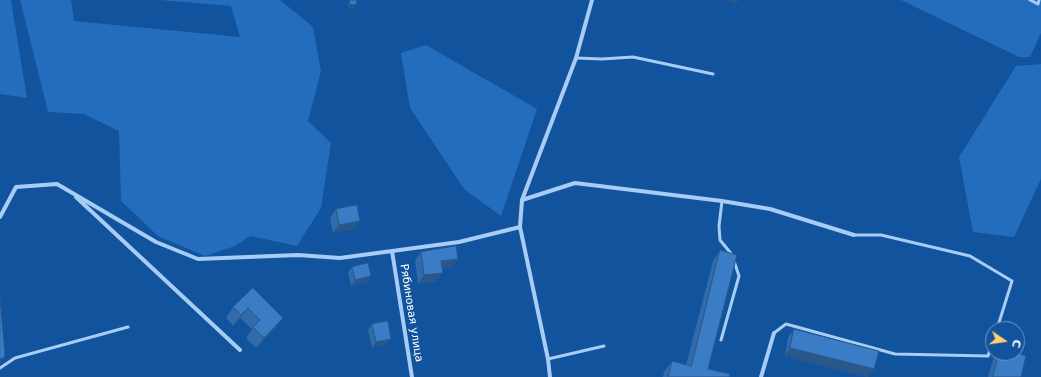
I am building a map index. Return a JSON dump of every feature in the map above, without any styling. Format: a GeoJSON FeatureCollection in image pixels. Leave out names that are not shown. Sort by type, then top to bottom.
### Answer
{"type":"FeatureCollection","features":[{"type":"Feature","properties":{"kind":"street"},"geometry":{"type":"LineString","coordinates":[[550,377],[548,359],[520,227],[522,200],[576,58],[592,0]]}},
{"type":"Feature","properties":{"kind":"street"},"geometry":{"type":"LineString","coordinates":[[522,200],[575,183],[722,201],[770,209],[854,235]]}},
{"type":"Feature","properties":{"kind":"street"},"geometry":{"type":"LineString","coordinates":[[0,217],[16,187],[57,184],[156,242],[198,260],[298,255],[340,258],[459,242],[520,227]]}},
{"type":"Feature","properties":{"kind":"street"},"geometry":{"type":"LineString","coordinates":[[70,191],[240,350]]}},
{"type":"Feature","properties":{"kind":"street","name":"Рябиновая улица"},"geometry":{"type":"LineString","coordinates":[[392,251],[412,377]]}},
{"type":"Feature","properties":{"kind":"street"},"geometry":{"type":"LineString","coordinates":[[761,377],[774,333]]}},
{"type":"Feature","properties":{"kind":"lane"},"geometry":{"type":"LineString","coordinates":[[1030,0],[1038,4],[1039,0]]}},
{"type":"Feature","properties":{"kind":"lane"},"geometry":{"type":"LineString","coordinates":[[576,58],[602,59],[633,57],[714,74]]}},
{"type":"Feature","properties":{"kind":"lane"},"geometry":{"type":"LineString","coordinates":[[721,340],[739,276],[733,255],[720,240],[719,226],[722,201]]}},
{"type":"Feature","properties":{"kind":"lane"},"geometry":{"type":"LineString","coordinates":[[854,235],[881,235],[970,256],[1012,281],[1000,321]]}},
{"type":"Feature","properties":{"kind":"lane"},"geometry":{"type":"LineString","coordinates":[[774,333],[786,324],[895,354],[985,356]]}},
{"type":"Feature","properties":{"kind":"lane"},"geometry":{"type":"LineString","coordinates":[[0,368],[15,358],[128,327]]}},
{"type":"Feature","properties":{"kind":"lane"},"geometry":{"type":"LineString","coordinates":[[548,359],[604,346]]}},
{"type":"Feature","properties":{"kind":"shaded area"},"geometry":{"type":"Polygon","coordinates":[[[0,0],[11,0],[27,98],[0,94],[0,0]]]}},
{"type":"Feature","properties":{"kind":"shaded area"},"geometry":{"type":"Polygon","coordinates":[[[20,0],[71,0],[74,21],[240,37],[231,6],[159,0],[280,0],[313,27],[321,71],[308,121],[331,143],[321,208],[297,246],[250,236],[235,246],[205,256],[158,236],[121,201],[119,131],[84,114],[48,112],[20,0]]]}},
{"type":"Feature","properties":{"kind":"shaded area"},"geometry":{"type":"Polygon","coordinates":[[[901,0],[1041,0],[1041,33],[1030,57],[1019,57],[901,0]]]}},
{"type":"Feature","properties":{"kind":"shaded area"},"geometry":{"type":"Polygon","coordinates":[[[426,45],[537,109],[501,216],[464,189],[410,108],[401,53],[426,45]]]}},
{"type":"Feature","properties":{"kind":"shaded area"},"geometry":{"type":"Polygon","coordinates":[[[1041,64],[1041,179],[1014,237],[973,232],[959,157],[1016,66],[1041,64]]]}},
{"type":"Feature","properties":{"kind":"building"},"geometry":{"type":"Polygon","coordinates":[[[350,0],[357,0],[356,5],[350,4],[350,0]]]}},
{"type":"Feature","properties":{"kind":"building"},"geometry":{"type":"Polygon","coordinates":[[[357,205],[360,221],[339,225],[336,209],[357,205]]]}},
{"type":"Feature","properties":{"kind":"building"},"geometry":{"type":"Polygon","coordinates":[[[456,246],[458,259],[441,261],[443,273],[424,275],[421,252],[456,246]]]}},
{"type":"Feature","properties":{"kind":"building"},"geometry":{"type":"Polygon","coordinates":[[[720,250],[737,255],[708,369],[730,374],[729,377],[668,377],[672,361],[691,366],[720,250]]]}},
{"type":"Feature","properties":{"kind":"building"},"geometry":{"type":"Polygon","coordinates":[[[368,263],[371,276],[355,280],[352,267],[368,263]]]}},
{"type":"Feature","properties":{"kind":"building"},"geometry":{"type":"Polygon","coordinates":[[[253,288],[283,318],[264,338],[253,327],[260,320],[248,308],[241,315],[233,307],[253,288]]]}},
{"type":"Feature","properties":{"kind":"building"},"geometry":{"type":"Polygon","coordinates":[[[0,296],[5,356],[0,359],[0,296]]]}},
{"type":"Feature","properties":{"kind":"building"},"geometry":{"type":"Polygon","coordinates":[[[388,321],[391,339],[376,342],[372,324],[388,321]]]}},
{"type":"Feature","properties":{"kind":"building"},"geometry":{"type":"Polygon","coordinates":[[[794,329],[879,351],[874,369],[790,348],[794,329]]]}},
{"type":"Feature","properties":{"kind":"building"},"geometry":{"type":"Polygon","coordinates":[[[997,361],[1025,361],[1021,377],[993,377],[997,361]]]}}]}
